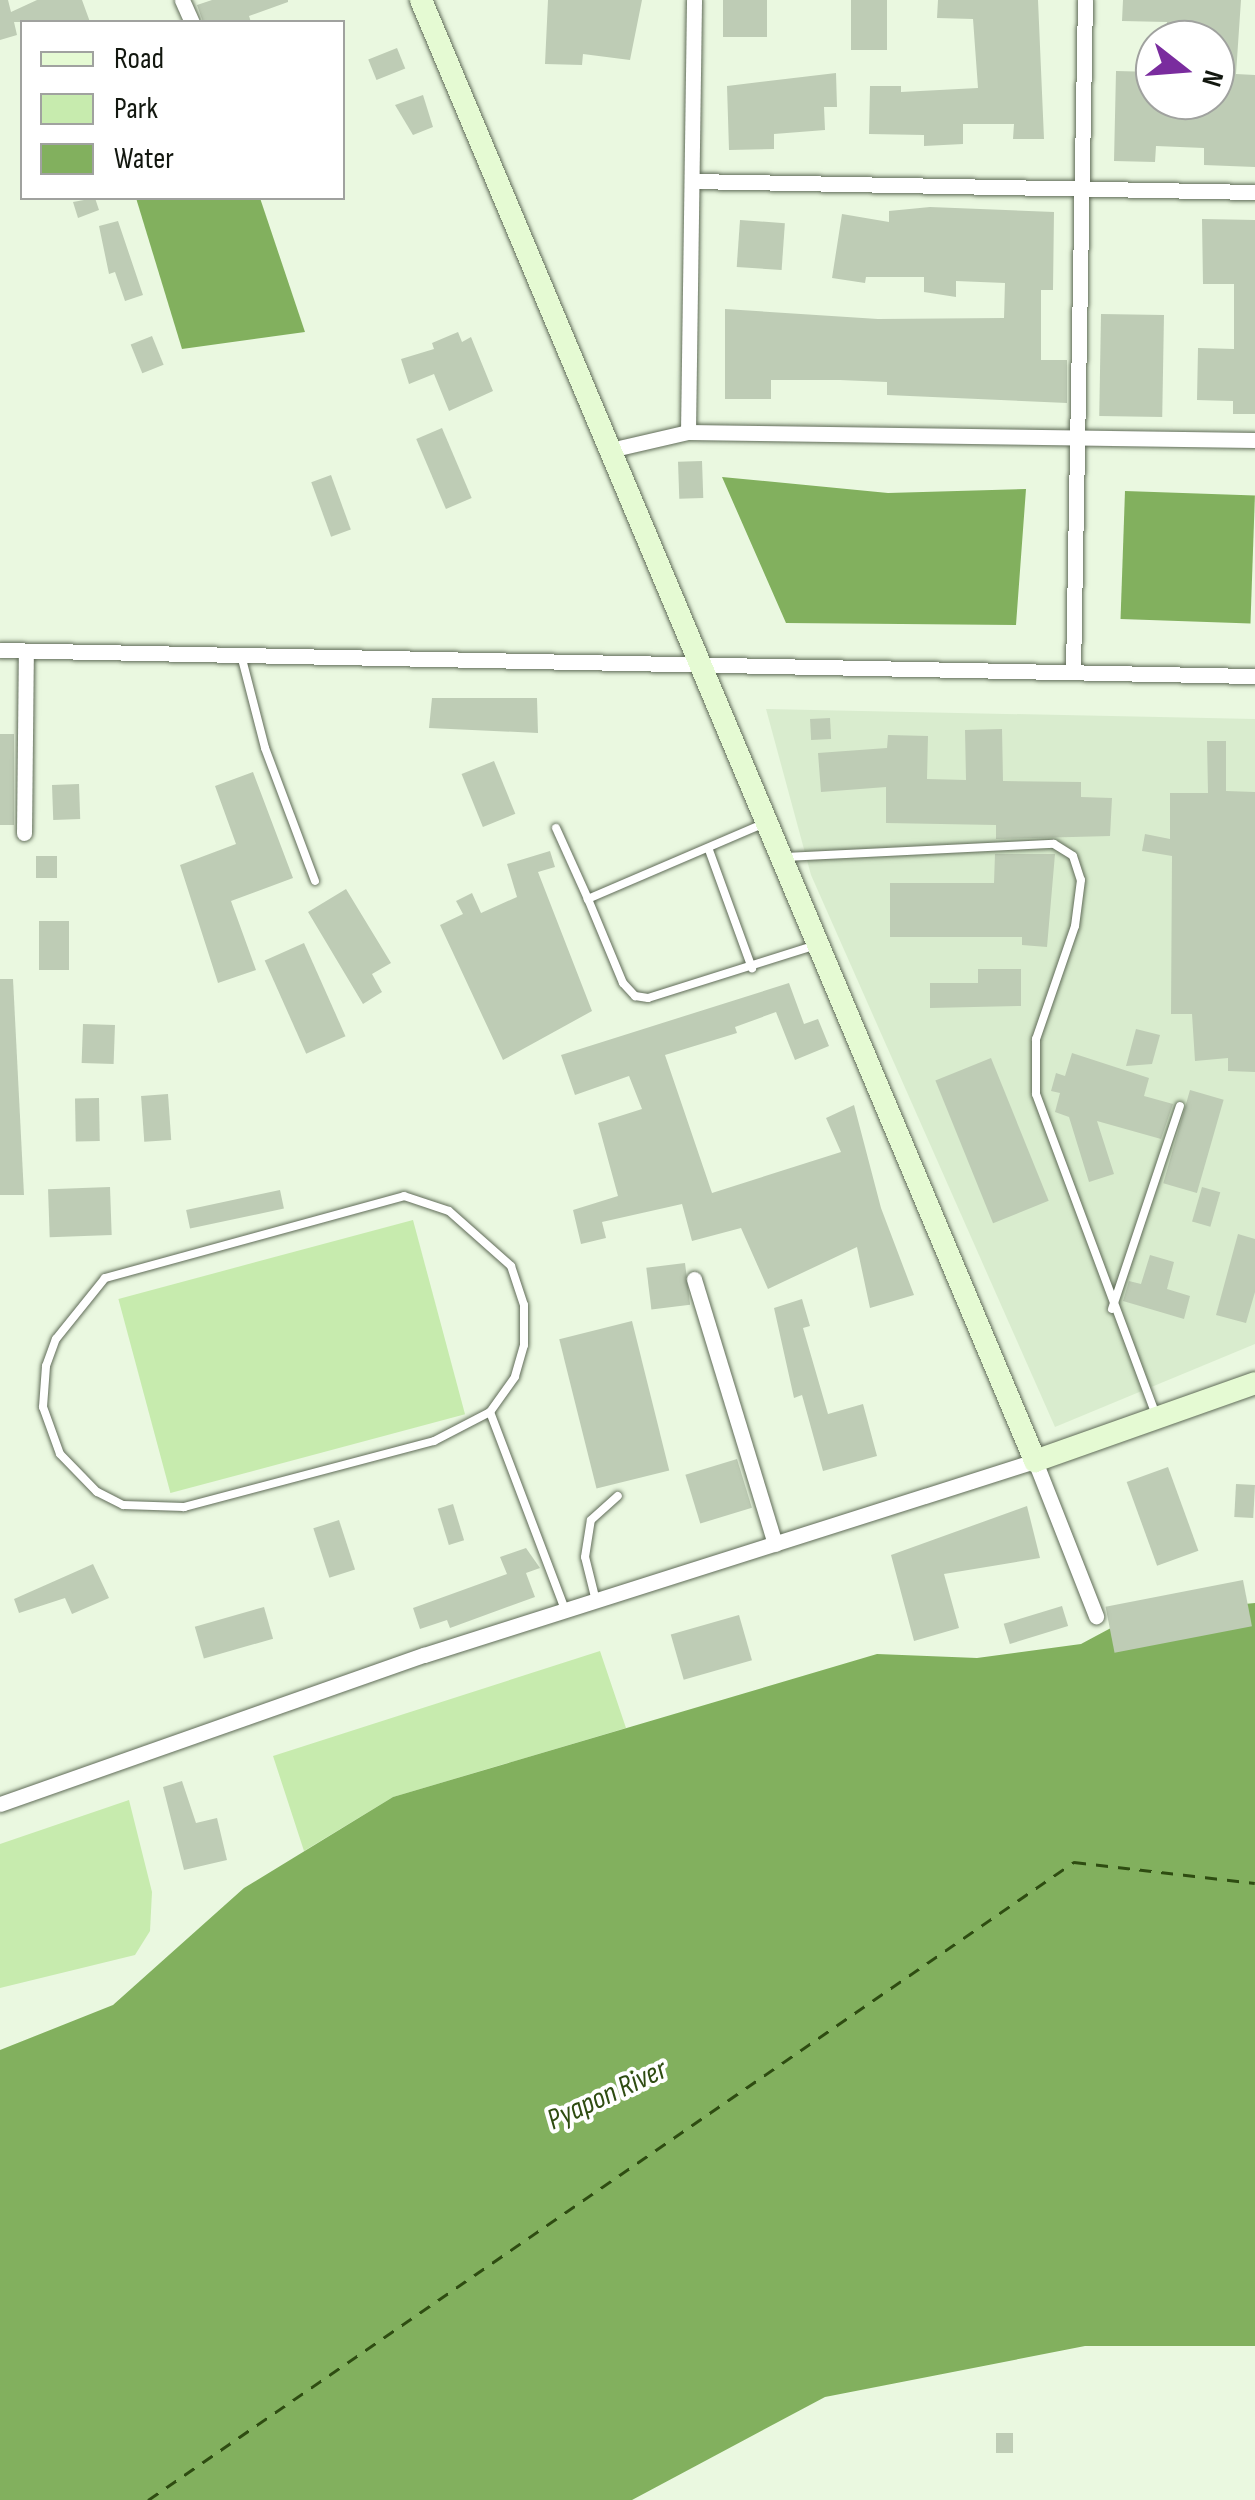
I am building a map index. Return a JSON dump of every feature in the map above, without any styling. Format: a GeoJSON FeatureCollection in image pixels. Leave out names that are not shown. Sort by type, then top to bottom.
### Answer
{"type":"FeatureCollection","features":[{"type":"Feature","properties":{"kind":"main road"},"geometry":{"type":"LineString","coordinates":[[421,0],[1035,1461],[1255,1382]]}},
{"type":"Feature","properties":{"kind":"street"},"geometry":{"type":"LineString","coordinates":[[688,432],[694,0]]}},
{"type":"Feature","properties":{"kind":"street"},"geometry":{"type":"LineString","coordinates":[[1073,672],[1085,0]]}},
{"type":"Feature","properties":{"kind":"street"},"geometry":{"type":"LineString","coordinates":[[692,181],[1255,192]]}},
{"type":"Feature","properties":{"kind":"street"},"geometry":{"type":"LineString","coordinates":[[610,450],[688,432],[1255,440]]}},
{"type":"Feature","properties":{"kind":"street"},"geometry":{"type":"LineString","coordinates":[[0,650],[1255,676]]}},
{"type":"Feature","properties":{"kind":"street"},"geometry":{"type":"LineString","coordinates":[[24,833],[26,650]]}},
{"type":"Feature","properties":{"kind":"street"},"geometry":{"type":"LineString","coordinates":[[694,1279],[775,1544]]}},
{"type":"Feature","properties":{"kind":"street"},"geometry":{"type":"LineString","coordinates":[[0,1804],[566,1610],[1035,1461],[1096,1616]]}},
{"type":"Feature","properties":{"kind":"lane"},"geometry":{"type":"LineString","coordinates":[[240,654],[265,748],[315,880]]}},
{"type":"Feature","properties":{"kind":"lane"},"geometry":{"type":"LineString","coordinates":[[588,899],[769,822]]}},
{"type":"Feature","properties":{"kind":"lane"},"geometry":{"type":"LineString","coordinates":[[556,828],[635,996],[648,998],[818,944]]}},
{"type":"Feature","properties":{"kind":"lane"},"geometry":{"type":"LineString","coordinates":[[783,857],[1054,844],[1073,856],[1081,880],[1075,926],[1036,1039],[1036,1094],[1112,1309],[1156,1415]]}},
{"type":"Feature","properties":{"kind":"lane"},"geometry":{"type":"LineString","coordinates":[[710,850],[752,968]]}},
{"type":"Feature","properties":{"kind":"lane"},"geometry":{"type":"LineString","coordinates":[[1112,1309],[1180,1106]]}},
{"type":"Feature","properties":{"kind":"lane"},"geometry":{"type":"LineString","coordinates":[[404,1196],[449,1211],[482,1234],[511,1266],[524,1305],[524,1345],[515,1377],[490,1412],[434,1441],[184,1507],[143,1509],[97,1492],[60,1454],[46,1419],[44,1383],[56,1339],[105,1278],[404,1196]]}},
{"type":"Feature","properties":{"kind":"lane"},"geometry":{"type":"LineString","coordinates":[[490,1412],[566,1610]]}},
{"type":"Feature","properties":{"kind":"lane"},"geometry":{"type":"LineString","coordinates":[[596,1601],[585,1556],[591,1520],[618,1496]]}},
{"type":"Feature","properties":{"kind":"shaded area"},"geometry":{"type":"Polygon","coordinates":[[[766,709],[1255,719],[1255,1344],[1055,1427],[811,875],[766,709]]]}},
{"type":"Feature","properties":{"kind":"green space"},"geometry":{"type":"Polygon","coordinates":[[[413,1220],[465,1414],[170,1493],[118,1299],[413,1220]]]}},
{"type":"Feature","properties":{"kind":"green space"},"geometry":{"type":"Polygon","coordinates":[[[600,1651],[626,1728],[393,1797],[304,1851],[273,1756],[600,1651]]]}},
{"type":"Feature","properties":{"kind":"green space"},"geometry":{"type":"Polygon","coordinates":[[[129,1800],[152,1892],[150,1931],[135,1955],[0,1988],[0,1844],[129,1800]]]}},
{"type":"Feature","properties":{"kind":"water"},"geometry":{"type":"Polygon","coordinates":[[[137,200],[261,200],[305,332],[182,349],[137,200]]]}},
{"type":"Feature","properties":{"kind":"water"},"geometry":{"type":"Polygon","coordinates":[[[722,477],[888,493],[1026,489],[1016,625],[786,623],[722,477]]]}},
{"type":"Feature","properties":{"kind":"water"},"geometry":{"type":"Polygon","coordinates":[[[1125,491],[1255,496],[1250,623],[1121,619],[1125,491]]]}},
{"type":"Feature","properties":{"kind":"water","name":"Pyapon River"},"geometry":{"type":"Polygon","coordinates":[[[1255,1603],[1255,2346],[1085,2346],[825,2397],[632,2500],[0,2500],[0,2050],[113,2005],[244,1888],[393,1797],[877,1654],[977,1658],[1081,1644],[1137,1614],[1255,1603]]]}},
{"type":"Feature","properties":{"kind":"building"},"geometry":{"type":"Polygon","coordinates":[[[0,0],[8,0],[11,12],[37,0],[82,0],[89,20],[20,20],[14,22],[17,35],[0,40],[0,0]]]}},
{"type":"Feature","properties":{"kind":"building"},"geometry":{"type":"Polygon","coordinates":[[[212,0],[288,0],[249,16],[250,20],[202,20],[197,5],[212,0]]]}},
{"type":"Feature","properties":{"kind":"building"},"geometry":{"type":"Polygon","coordinates":[[[548,0],[642,0],[630,60],[583,54],[582,65],[545,64],[548,0]]]}},
{"type":"Feature","properties":{"kind":"building"},"geometry":{"type":"Polygon","coordinates":[[[723,0],[767,0],[767,37],[723,37],[723,0]]]}},
{"type":"Feature","properties":{"kind":"building"},"geometry":{"type":"Polygon","coordinates":[[[851,0],[887,0],[887,50],[851,50],[851,0]]]}},
{"type":"Feature","properties":{"kind":"building"},"geometry":{"type":"Polygon","coordinates":[[[938,0],[1038,0],[1044,139],[1013,139],[1014,124],[963,124],[963,144],[924,146],[924,135],[869,134],[870,86],[901,86],[901,92],[978,88],[973,19],[937,18],[938,0]]]}},
{"type":"Feature","properties":{"kind":"building"},"geometry":{"type":"Polygon","coordinates":[[[1123,0],[1241,0],[1236,74],[1255,75],[1255,167],[1204,165],[1204,148],[1156,146],[1155,162],[1114,161],[1116,71],[1135,71],[1135,120],[1235,120],[1235,20],[1122,21],[1123,0]]]}},
{"type":"Feature","properties":{"kind":"building"},"geometry":{"type":"Polygon","coordinates":[[[397,48],[405,68],[376,80],[368,60],[397,48]]]}},
{"type":"Feature","properties":{"kind":"building"},"geometry":{"type":"Polygon","coordinates":[[[836,73],[837,107],[824,107],[825,130],[774,134],[774,149],[729,150],[727,86],[836,73]]]}},
{"type":"Feature","properties":{"kind":"building"},"geometry":{"type":"Polygon","coordinates":[[[423,95],[433,127],[413,135],[395,105],[423,95]]]}},
{"type":"Feature","properties":{"kind":"building"},"geometry":{"type":"Polygon","coordinates":[[[96,200],[99,210],[78,218],[73,202],[96,200]]]}},
{"type":"Feature","properties":{"kind":"building"},"geometry":{"type":"Polygon","coordinates":[[[930,207],[1054,212],[1053,290],[1041,290],[1041,360],[1067,360],[1067,403],[887,395],[887,382],[840,380],[771,380],[771,399],[725,399],[725,309],[878,319],[1004,318],[1005,283],[956,281],[956,297],[924,292],[924,277],[866,277],[865,283],[832,278],[842,214],[889,222],[889,211],[930,207]]]}},
{"type":"Feature","properties":{"kind":"building"},"geometry":{"type":"Polygon","coordinates":[[[1202,219],[1255,220],[1255,414],[1233,414],[1233,401],[1197,400],[1198,348],[1234,349],[1234,284],[1203,284],[1202,219]]]}},
{"type":"Feature","properties":{"kind":"building"},"geometry":{"type":"Polygon","coordinates":[[[740,220],[785,223],[782,270],[737,267],[740,220]]]}},
{"type":"Feature","properties":{"kind":"building"},"geometry":{"type":"Polygon","coordinates":[[[118,221],[143,295],[125,301],[115,272],[109,274],[99,226],[118,221]]]}},
{"type":"Feature","properties":{"kind":"building"},"geometry":{"type":"Polygon","coordinates":[[[1101,314],[1164,315],[1162,417],[1099,416],[1101,314]]]}},
{"type":"Feature","properties":{"kind":"building"},"geometry":{"type":"Polygon","coordinates":[[[458,332],[462,342],[471,337],[493,391],[449,411],[434,374],[409,384],[401,359],[434,349],[432,343],[458,332]]]}},
{"type":"Feature","properties":{"kind":"building"},"geometry":{"type":"Polygon","coordinates":[[[152,336],[164,365],[142,373],[131,345],[152,336]]]}},
{"type":"Feature","properties":{"kind":"building"},"geometry":{"type":"Polygon","coordinates":[[[442,428],[472,498],[446,509],[416,439],[442,428]]]}},
{"type":"Feature","properties":{"kind":"building"},"geometry":{"type":"Polygon","coordinates":[[[702,461],[703,498],[679,499],[678,462],[702,461]]]}},
{"type":"Feature","properties":{"kind":"building"},"geometry":{"type":"Polygon","coordinates":[[[331,475],[351,530],[331,537],[311,482],[331,475]]]}},
{"type":"Feature","properties":{"kind":"building"},"geometry":{"type":"Polygon","coordinates":[[[432,698],[537,698],[538,733],[429,728],[432,698]]]}},
{"type":"Feature","properties":{"kind":"building"},"geometry":{"type":"Polygon","coordinates":[[[830,718],[831,739],[811,740],[810,719],[830,718]]]}},
{"type":"Feature","properties":{"kind":"building"},"geometry":{"type":"Polygon","coordinates":[[[1002,729],[1003,781],[1081,782],[1081,797],[1112,798],[1110,836],[996,839],[996,825],[886,823],[886,787],[821,792],[818,753],[887,748],[888,735],[928,736],[927,779],[966,780],[965,730],[1002,729]]]}},
{"type":"Feature","properties":{"kind":"building"},"geometry":{"type":"Polygon","coordinates":[[[0,734],[14,734],[14,825],[0,825],[0,734]]]}},
{"type":"Feature","properties":{"kind":"building"},"geometry":{"type":"Polygon","coordinates":[[[1207,741],[1226,741],[1226,791],[1255,792],[1255,1072],[1228,1071],[1228,1058],[1195,1061],[1192,1014],[1171,1014],[1172,856],[1142,851],[1145,834],[1170,839],[1170,793],[1208,793],[1207,741]]]}},
{"type":"Feature","properties":{"kind":"building"},"geometry":{"type":"Polygon","coordinates":[[[494,761],[515,814],[483,827],[462,774],[494,761]]]}},
{"type":"Feature","properties":{"kind":"building"},"geometry":{"type":"Polygon","coordinates":[[[253,772],[293,878],[231,901],[256,970],[218,983],[180,865],[236,844],[215,786],[253,772]]]}},
{"type":"Feature","properties":{"kind":"building"},"geometry":{"type":"Polygon","coordinates":[[[79,784],[80,819],[53,820],[52,785],[79,784]]]}},
{"type":"Feature","properties":{"kind":"building"},"geometry":{"type":"Polygon","coordinates":[[[550,851],[555,867],[538,872],[592,1011],[503,1060],[440,925],[463,914],[456,901],[472,893],[481,913],[517,897],[507,864],[550,851]]]}},
{"type":"Feature","properties":{"kind":"building"},"geometry":{"type":"Polygon","coordinates":[[[995,854],[1055,854],[1047,947],[1022,945],[1022,937],[890,937],[890,883],[994,883],[995,854]]]}},
{"type":"Feature","properties":{"kind":"building"},"geometry":{"type":"Polygon","coordinates":[[[36,856],[57,856],[57,878],[36,878],[36,856]]]}},
{"type":"Feature","properties":{"kind":"building"},"geometry":{"type":"Polygon","coordinates":[[[346,889],[391,963],[372,974],[382,992],[363,1004],[308,912],[346,889]]]}},
{"type":"Feature","properties":{"kind":"building"},"geometry":{"type":"Polygon","coordinates":[[[39,921],[69,921],[69,970],[39,970],[39,921]]]}},
{"type":"Feature","properties":{"kind":"building"},"geometry":{"type":"Polygon","coordinates":[[[304,943],[345,1036],[306,1054],[265,960],[304,943]]]}},
{"type":"Feature","properties":{"kind":"building"},"geometry":{"type":"Polygon","coordinates":[[[978,969],[1021,969],[1021,1006],[930,1008],[930,983],[978,983],[978,969]]]}},
{"type":"Feature","properties":{"kind":"building"},"geometry":{"type":"Polygon","coordinates":[[[0,979],[13,979],[24,1195],[0,1195],[0,979]]]}},
{"type":"Feature","properties":{"kind":"building"},"geometry":{"type":"Polygon","coordinates":[[[789,983],[804,1024],[818,1019],[829,1046],[795,1060],[776,1012],[735,1027],[737,1033],[665,1055],[712,1193],[841,1152],[826,1118],[854,1105],[881,1208],[914,1295],[870,1308],[857,1247],[768,1289],[741,1228],[692,1241],[682,1204],[602,1222],[606,1238],[581,1244],[573,1210],[618,1196],[598,1123],[642,1109],[629,1076],[575,1095],[561,1055],[789,983]]]}},
{"type":"Feature","properties":{"kind":"building"},"geometry":{"type":"Polygon","coordinates":[[[83,1024],[115,1025],[114,1064],[82,1063],[83,1024]]]}},
{"type":"Feature","properties":{"kind":"building"},"geometry":{"type":"Polygon","coordinates":[[[1136,1029],[1160,1035],[1152,1064],[1126,1066],[1136,1029]]]}},
{"type":"Feature","properties":{"kind":"building"},"geometry":{"type":"Polygon","coordinates":[[[1072,1053],[1149,1078],[1144,1096],[1173,1104],[1161,1139],[1097,1121],[1114,1174],[1089,1182],[1069,1117],[1055,1112],[1060,1093],[1051,1091],[1056,1073],[1065,1076],[1072,1053]]]}},
{"type":"Feature","properties":{"kind":"building"},"geometry":{"type":"Polygon","coordinates":[[[991,1058],[1049,1201],[993,1223],[935,1080],[991,1058]]]}},
{"type":"Feature","properties":{"kind":"building"},"geometry":{"type":"Polygon","coordinates":[[[1190,1090],[1224,1100],[1197,1193],[1163,1183],[1190,1090]]]}},
{"type":"Feature","properties":{"kind":"building"},"geometry":{"type":"Polygon","coordinates":[[[168,1094],[171,1140],[144,1142],[141,1096],[168,1094]]]}},
{"type":"Feature","properties":{"kind":"building"},"geometry":{"type":"Polygon","coordinates":[[[75,1098],[99,1098],[100,1141],[76,1141],[75,1098]]]}},
{"type":"Feature","properties":{"kind":"building"},"geometry":{"type":"Polygon","coordinates":[[[110,1187],[112,1235],[50,1237],[48,1189],[110,1187]]]}},
{"type":"Feature","properties":{"kind":"building"},"geometry":{"type":"Polygon","coordinates":[[[1202,1187],[1220,1192],[1210,1227],[1192,1222],[1202,1187]]]}},
{"type":"Feature","properties":{"kind":"building"},"geometry":{"type":"Polygon","coordinates":[[[280,1190],[284,1209],[190,1229],[186,1210],[280,1190]]]}},
{"type":"Feature","properties":{"kind":"building"},"geometry":{"type":"Polygon","coordinates":[[[1238,1234],[1255,1239],[1255,1292],[1246,1323],[1216,1315],[1238,1234]]]}},
{"type":"Feature","properties":{"kind":"building"},"geometry":{"type":"Polygon","coordinates":[[[1150,1255],[1174,1262],[1167,1289],[1190,1296],[1184,1319],[1123,1301],[1129,1281],[1141,1284],[1150,1255]]]}},
{"type":"Feature","properties":{"kind":"building"},"geometry":{"type":"Polygon","coordinates":[[[685,1263],[690,1305],[651,1309],[646,1268],[685,1263]]]}},
{"type":"Feature","properties":{"kind":"building"},"geometry":{"type":"Polygon","coordinates":[[[802,1299],[810,1326],[803,1328],[828,1414],[863,1404],[877,1456],[823,1471],[802,1395],[794,1398],[774,1308],[802,1299]]]}},
{"type":"Feature","properties":{"kind":"building"},"geometry":{"type":"Polygon","coordinates":[[[632,1321],[669,1470],[596,1489],[559,1339],[632,1321]]]}},
{"type":"Feature","properties":{"kind":"building"},"geometry":{"type":"Polygon","coordinates":[[[737,1459],[752,1508],[700,1524],[685,1475],[737,1459]]]}},
{"type":"Feature","properties":{"kind":"building"},"geometry":{"type":"Polygon","coordinates":[[[1168,1467],[1198,1551],[1157,1566],[1127,1482],[1168,1467]]]}},
{"type":"Feature","properties":{"kind":"building"},"geometry":{"type":"Polygon","coordinates":[[[1236,1484],[1255,1485],[1253,1518],[1234,1517],[1236,1484]]]}},
{"type":"Feature","properties":{"kind":"building"},"geometry":{"type":"Polygon","coordinates":[[[453,1504],[464,1540],[449,1545],[438,1509],[453,1504]]]}},
{"type":"Feature","properties":{"kind":"building"},"geometry":{"type":"Polygon","coordinates":[[[1027,1506],[1040,1558],[944,1574],[959,1628],[914,1641],[891,1555],[1027,1506]]]}},
{"type":"Feature","properties":{"kind":"building"},"geometry":{"type":"Polygon","coordinates":[[[339,1520],[355,1569],[329,1578],[313,1528],[339,1520]]]}},
{"type":"Feature","properties":{"kind":"building"},"geometry":{"type":"Polygon","coordinates":[[[526,1548],[540,1568],[526,1573],[535,1597],[450,1628],[447,1620],[420,1629],[413,1608],[507,1574],[500,1557],[526,1548]]]}},
{"type":"Feature","properties":{"kind":"building"},"geometry":{"type":"Polygon","coordinates":[[[93,1564],[109,1598],[72,1614],[65,1598],[19,1613],[14,1599],[93,1564]]]}},
{"type":"Feature","properties":{"kind":"building"},"geometry":{"type":"Polygon","coordinates":[[[1243,1580],[1252,1626],[1115,1653],[1106,1607],[1243,1580]]]}},
{"type":"Feature","properties":{"kind":"building"},"geometry":{"type":"Polygon","coordinates":[[[1062,1606],[1068,1626],[1010,1644],[1004,1624],[1062,1606]]]}},
{"type":"Feature","properties":{"kind":"building"},"geometry":{"type":"Polygon","coordinates":[[[264,1607],[273,1639],[204,1659],[195,1627],[264,1607]]]}},
{"type":"Feature","properties":{"kind":"building"},"geometry":{"type":"Polygon","coordinates":[[[739,1615],[752,1660],[684,1680],[671,1635],[739,1615]]]}},
{"type":"Feature","properties":{"kind":"building"},"geometry":{"type":"Polygon","coordinates":[[[182,1781],[196,1823],[217,1818],[227,1860],[184,1870],[163,1787],[182,1781]]]}},
{"type":"Feature","properties":{"kind":"building"},"geometry":{"type":"Polygon","coordinates":[[[996,2433],[1013,2433],[1013,2453],[996,2453],[996,2433]]]}},
{"type":"Feature","properties":{"kind":"ferry route"},"geometry":{"type":"LineString","coordinates":[[148,2500],[1074,1862],[1255,1883]]}}]}
